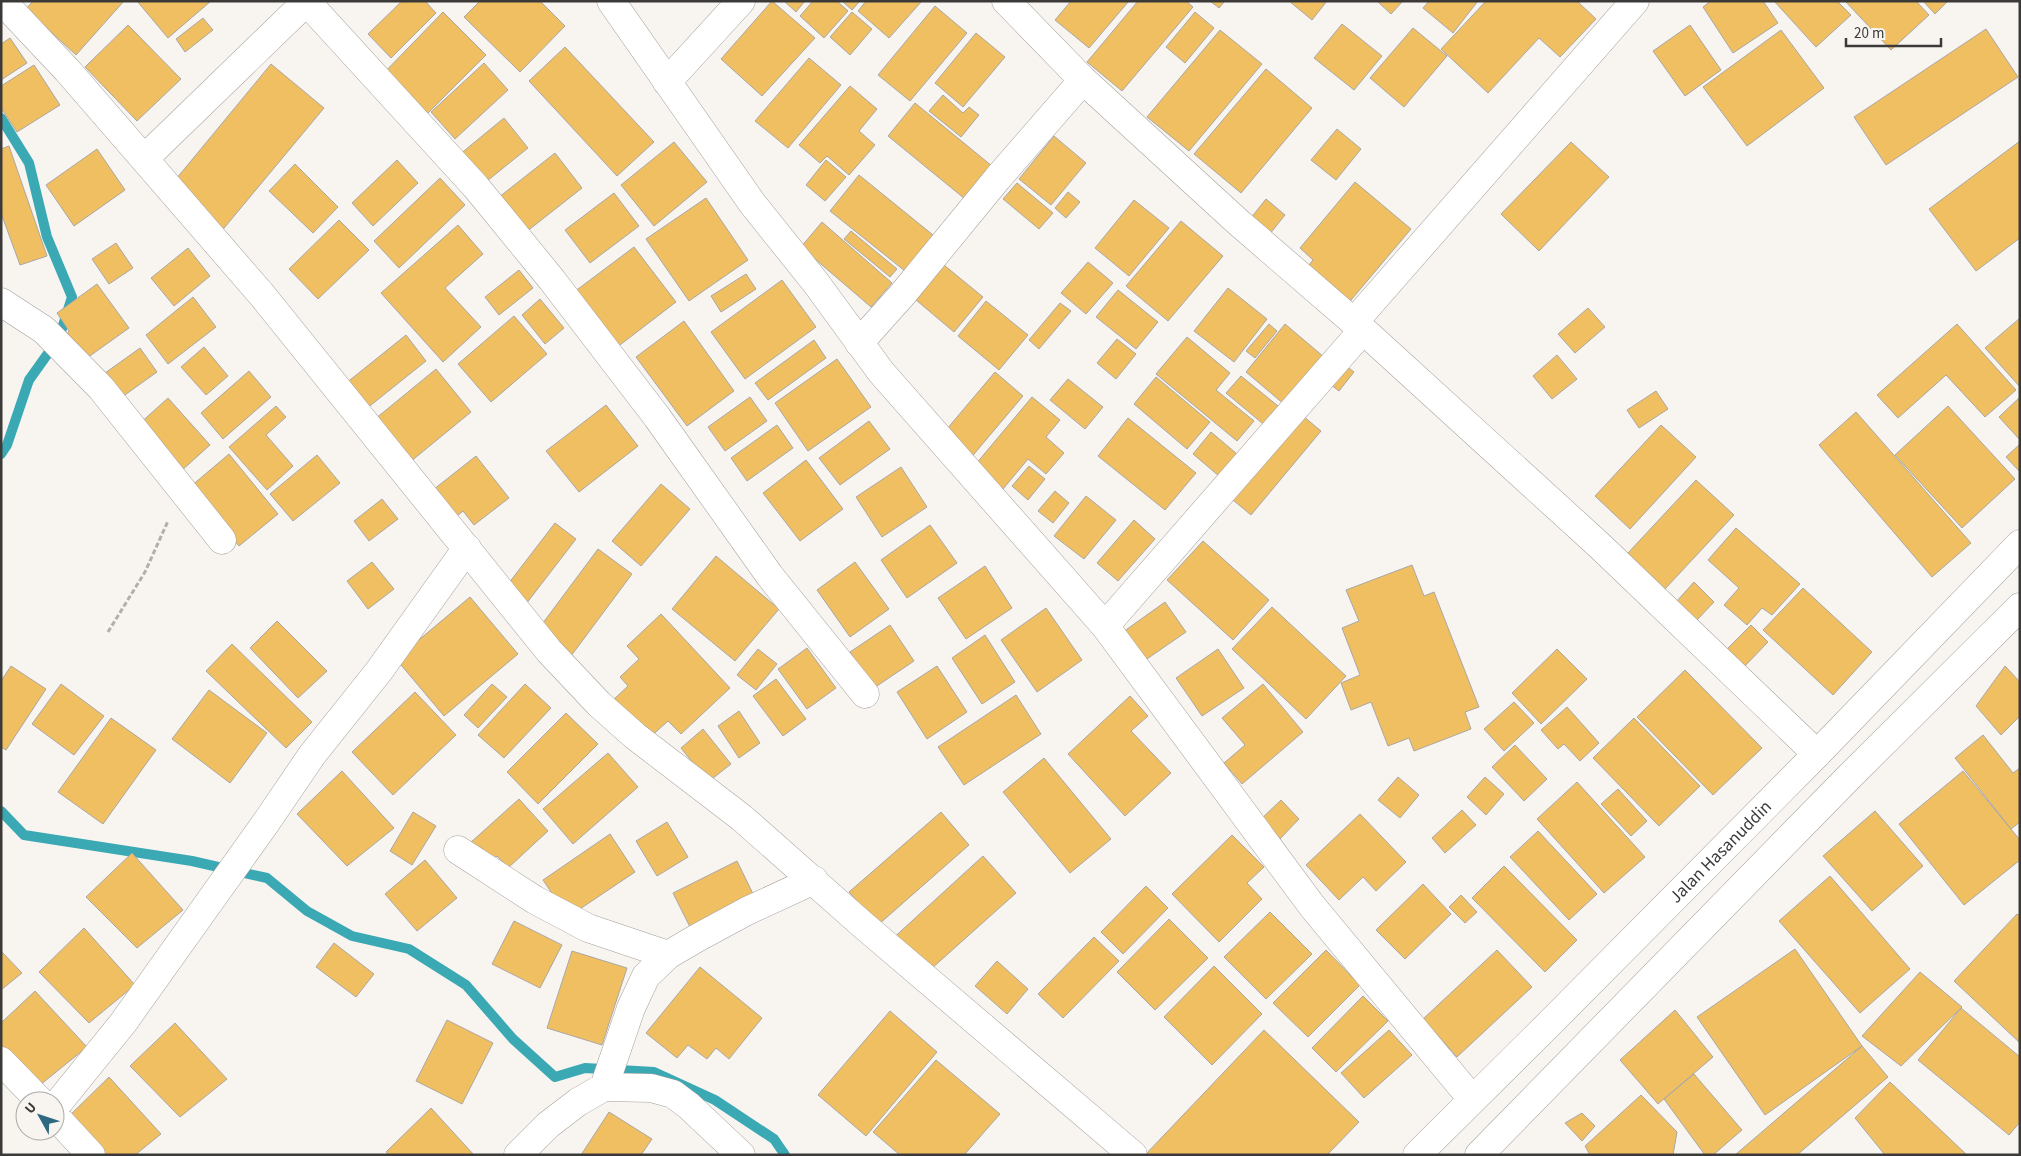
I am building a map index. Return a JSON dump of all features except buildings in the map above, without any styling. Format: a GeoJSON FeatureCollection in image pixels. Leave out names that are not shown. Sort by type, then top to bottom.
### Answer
{"type":"FeatureCollection","features":[{"type":"Feature","properties":{"kind":"street"},"geometry":{"type":"LineString","coordinates":[[2,1],[67,70],[262,295],[549,651],[599,704],[658,754],[742,818],[863,925],[1133,1155]]}},
{"type":"Feature","properties":{"kind":"street"},"geometry":{"type":"LineString","coordinates":[[144,159],[306,1],[476,187],[552,280],[657,417],[770,576],[865,694]]}},
{"type":"Feature","properties":{"kind":"street"},"geometry":{"type":"LineString","coordinates":[[611,1],[752,204],[816,283],[859,343],[906,401],[1105,626],[1312,906],[1472,1099]]}},
{"type":"Feature","properties":{"kind":"street"},"geometry":{"type":"LineString","coordinates":[[667,82],[741,1]]}},
{"type":"Feature","properties":{"kind":"street"},"geometry":{"type":"LineString","coordinates":[[1006,1],[1083,80],[1238,222],[1358,326],[1600,546],[1817,754]]}},
{"type":"Feature","properties":{"kind":"street"},"geometry":{"type":"LineString","coordinates":[[1105,626],[1635,1]]}},
{"type":"Feature","properties":{"kind":"street"},"geometry":{"type":"LineString","coordinates":[[859,343],[902,296],[997,179],[1083,80]]}},
{"type":"Feature","properties":{"kind":"street"},"geometry":{"type":"LineString","coordinates":[[1,302],[44,330],[101,388],[222,540]]}},
{"type":"Feature","properties":{"kind":"street","name":"Jalan Hasanuddin"},"geometry":{"type":"LineString","coordinates":[[1417,1155],[1548,1026],[1817,754],[2020,544]]}},
{"type":"Feature","properties":{"kind":"street"},"geometry":{"type":"LineString","coordinates":[[65,1095],[123,1024],[312,755],[379,671],[467,548]]}},
{"type":"Feature","properties":{"kind":"street"},"geometry":{"type":"LineString","coordinates":[[1479,1155],[1835,792],[2020,608]]}},
{"type":"Feature","properties":{"kind":"street"},"geometry":{"type":"LineString","coordinates":[[458,850],[535,900],[588,928],[668,955]]}},
{"type":"Feature","properties":{"kind":"street"},"geometry":{"type":"LineString","coordinates":[[604,1086],[631,1008],[646,976],[668,955],[747,910],[814,880]]}},
{"type":"Feature","properties":{"kind":"street"},"geometry":{"type":"LineString","coordinates":[[1,1061],[30,1091]]}},
{"type":"Feature","properties":{"kind":"street"},"geometry":{"type":"LineString","coordinates":[[518,1155],[548,1125],[578,1102],[604,1086],[651,1088],[673,1094],[689,1106],[741,1155]]}},
{"type":"Feature","properties":{"kind":"street"},"geometry":{"type":"LineString","coordinates":[[65,1127],[90,1155]]}},
{"type":"Feature","properties":{"kind":"path"},"geometry":{"type":"LineString","coordinates":[[108,632],[145,572],[183,490]]}},
{"type":"Feature","properties":{"kind":"waterway"},"geometry":{"type":"LineString","coordinates":[[1,118],[29,163],[47,237],[72,297],[59,338],[29,380],[7,445],[1,454]]}},
{"type":"Feature","properties":{"kind":"waterway"},"geometry":{"type":"LineString","coordinates":[[1,811],[24,835],[192,861],[267,878],[307,911],[352,936],[409,949],[466,985],[513,1039],[555,1077],[585,1068],[654,1072],[715,1100],[774,1139],[785,1155]]}}]}
